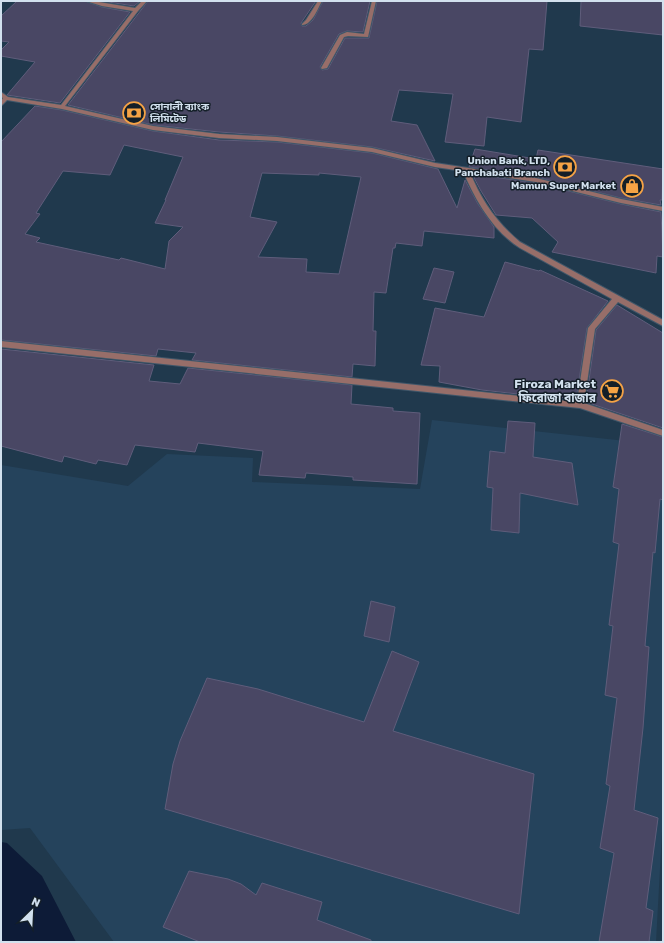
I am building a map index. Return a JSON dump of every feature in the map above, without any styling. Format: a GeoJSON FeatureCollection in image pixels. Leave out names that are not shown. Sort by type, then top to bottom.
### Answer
{"type":"FeatureCollection","features":[{"type":"Feature","properties":{"kind":"street"},"geometry":{"type":"LineString","coordinates":[[88,1],[102,5],[136,10]]}},
{"type":"Feature","properties":{"kind":"street"},"geometry":{"type":"LineString","coordinates":[[62,107],[136,10],[145,1]]}},
{"type":"Feature","properties":{"kind":"street"},"geometry":{"type":"LineString","coordinates":[[304,24],[310,18],[320,1]]}},
{"type":"Feature","properties":{"kind":"street"},"geometry":{"type":"LineString","coordinates":[[324,68],[342,36],[347,34],[366,36],[374,1]]}},
{"type":"Feature","properties":{"kind":"street"},"geometry":{"type":"LineString","coordinates":[[1,104],[4,96],[62,107],[153,128],[188,133],[277,139],[353,148],[399,156],[435,165],[536,180],[621,201],[663,209]]}},
{"type":"Feature","properties":{"kind":"street"},"geometry":{"type":"LineString","coordinates":[[466,170],[472,187],[493,220],[518,244],[616,299],[663,323]]}},
{"type":"Feature","properties":{"kind":"street"},"geometry":{"type":"LineString","coordinates":[[580,405],[592,328],[616,299]]}},
{"type":"Feature","properties":{"kind":"street"},"geometry":{"type":"LineString","coordinates":[[1,344],[580,405],[663,433]]}},
{"type":"Feature","properties":{"kind":"shaded area"},"geometry":{"type":"Polygon","coordinates":[[[432,420],[663,445],[663,813],[656,942],[114,942],[30,828],[1,830],[1,465],[128,486],[167,454],[253,458],[252,482],[420,489],[432,420]]]}},
{"type":"Feature","properties":{"kind":"shaded area"},"geometry":{"type":"Polygon","coordinates":[[[1,842],[7,843],[42,876],[76,942],[1,942],[1,842]]]}},
{"type":"Feature","properties":{"kind":"building"},"geometry":{"type":"Polygon","coordinates":[[[17,1],[85,1],[102,7],[130,12],[60,103],[7,95],[35,62],[1,56],[1,50],[9,42],[1,41],[1,16],[17,1]]]}},
{"type":"Feature","properties":{"kind":"building"},"geometry":{"type":"Polygon","coordinates":[[[102,1],[140,1],[134,6],[102,1]]]}},
{"type":"Feature","properties":{"kind":"building"},"geometry":{"type":"Polygon","coordinates":[[[148,1],[316,1],[301,23],[302,26],[306,26],[313,20],[323,1],[370,1],[363,32],[347,31],[339,34],[320,67],[322,70],[328,69],[345,38],[369,38],[377,1],[547,1],[543,50],[529,49],[521,122],[487,117],[484,146],[445,142],[453,94],[399,90],[391,121],[417,125],[435,161],[372,147],[277,136],[153,125],[68,105],[148,1]]]}},
{"type":"Feature","properties":{"kind":"building"},"geometry":{"type":"Polygon","coordinates":[[[581,1],[662,1],[663,35],[580,26],[581,1]]]}},
{"type":"Feature","properties":{"kind":"building"},"geometry":{"type":"Polygon","coordinates":[[[35,106],[62,110],[153,131],[219,140],[277,142],[372,153],[438,169],[457,208],[465,180],[478,204],[494,227],[494,238],[424,231],[422,246],[396,243],[395,248],[393,248],[386,293],[374,292],[373,331],[376,331],[375,366],[353,364],[352,377],[192,360],[196,353],[158,349],[156,356],[1,340],[1,142],[35,106]],[[124,145],[110,175],[63,171],[36,213],[40,214],[25,234],[40,238],[36,242],[119,260],[121,258],[165,269],[169,241],[183,227],[155,223],[183,157],[124,145]],[[262,173],[250,217],[277,222],[258,257],[307,259],[306,272],[339,274],[361,177],[319,173],[319,175],[262,173]]]}},
{"type":"Feature","properties":{"kind":"building"},"geometry":{"type":"Polygon","coordinates":[[[475,149],[536,159],[538,150],[663,169],[662,200],[660,200],[661,205],[621,198],[536,177],[469,167],[475,149]]]}},
{"type":"Feature","properties":{"kind":"building"},"geometry":{"type":"Polygon","coordinates":[[[472,174],[536,183],[621,204],[661,212],[663,257],[657,256],[656,273],[552,252],[558,242],[532,218],[496,215],[472,174]]]}},
{"type":"Feature","properties":{"kind":"building"},"geometry":{"type":"Polygon","coordinates":[[[505,262],[540,270],[608,301],[587,328],[576,400],[537,393],[536,396],[482,390],[439,382],[440,366],[421,365],[435,308],[484,317],[505,262]]]}},
{"type":"Feature","properties":{"kind":"building"},"geometry":{"type":"Polygon","coordinates":[[[434,268],[454,272],[445,303],[423,299],[434,268]]]}},
{"type":"Feature","properties":{"kind":"building"},"geometry":{"type":"Polygon","coordinates":[[[617,305],[663,333],[663,428],[586,402],[596,330],[617,305]]]}},
{"type":"Feature","properties":{"kind":"building"},"geometry":{"type":"Polygon","coordinates":[[[1,349],[154,365],[149,381],[180,384],[188,368],[352,385],[351,404],[393,408],[393,411],[420,413],[417,484],[353,480],[353,477],[306,473],[305,478],[259,475],[263,451],[198,443],[195,452],[135,445],[127,465],[98,460],[96,464],[64,456],[62,462],[1,446],[1,349]]]}},
{"type":"Feature","properties":{"kind":"building"},"geometry":{"type":"Polygon","coordinates":[[[508,421],[535,423],[533,457],[572,463],[578,505],[520,493],[519,533],[491,530],[493,488],[487,487],[490,451],[505,453],[508,421]]]}},
{"type":"Feature","properties":{"kind":"building"},"geometry":{"type":"Polygon","coordinates":[[[622,424],[663,437],[663,500],[660,499],[655,553],[653,552],[645,646],[649,647],[643,728],[634,810],[658,818],[646,908],[653,911],[649,942],[599,942],[614,853],[600,848],[610,786],[606,784],[617,698],[605,695],[613,626],[609,625],[619,544],[613,542],[619,489],[613,487],[622,424]]]}},
{"type":"Feature","properties":{"kind":"building"},"geometry":{"type":"Polygon","coordinates":[[[371,601],[395,607],[389,642],[364,636],[371,601]]]}},
{"type":"Feature","properties":{"kind":"building"},"geometry":{"type":"Polygon","coordinates":[[[392,651],[419,662],[393,731],[534,774],[519,914],[165,809],[173,764],[180,741],[207,678],[258,689],[364,722],[392,651]]]}},
{"type":"Feature","properties":{"kind":"building"},"geometry":{"type":"Polygon","coordinates":[[[189,871],[228,879],[241,884],[256,895],[262,883],[322,902],[317,920],[371,940],[371,942],[200,942],[163,927],[189,871]]]}},
{"type":"Feature","properties":{"kind":"place","name":"সোনালী ব্যাংক লিমিটেড"},"geometry":{"type":"Point","coordinates":[134,113]}},
{"type":"Feature","properties":{"kind":"place","name":"Union Bank, LTD, Panchabati Branch"},"geometry":{"type":"Point","coordinates":[565,167]}},
{"type":"Feature","properties":{"kind":"place","name":"Mamun Super Market"},"geometry":{"type":"Point","coordinates":[632,186]}},
{"type":"Feature","properties":{"kind":"place","name":"Firoza Market ফিরোজা বাজার"},"geometry":{"type":"Point","coordinates":[612,391]}}]}
